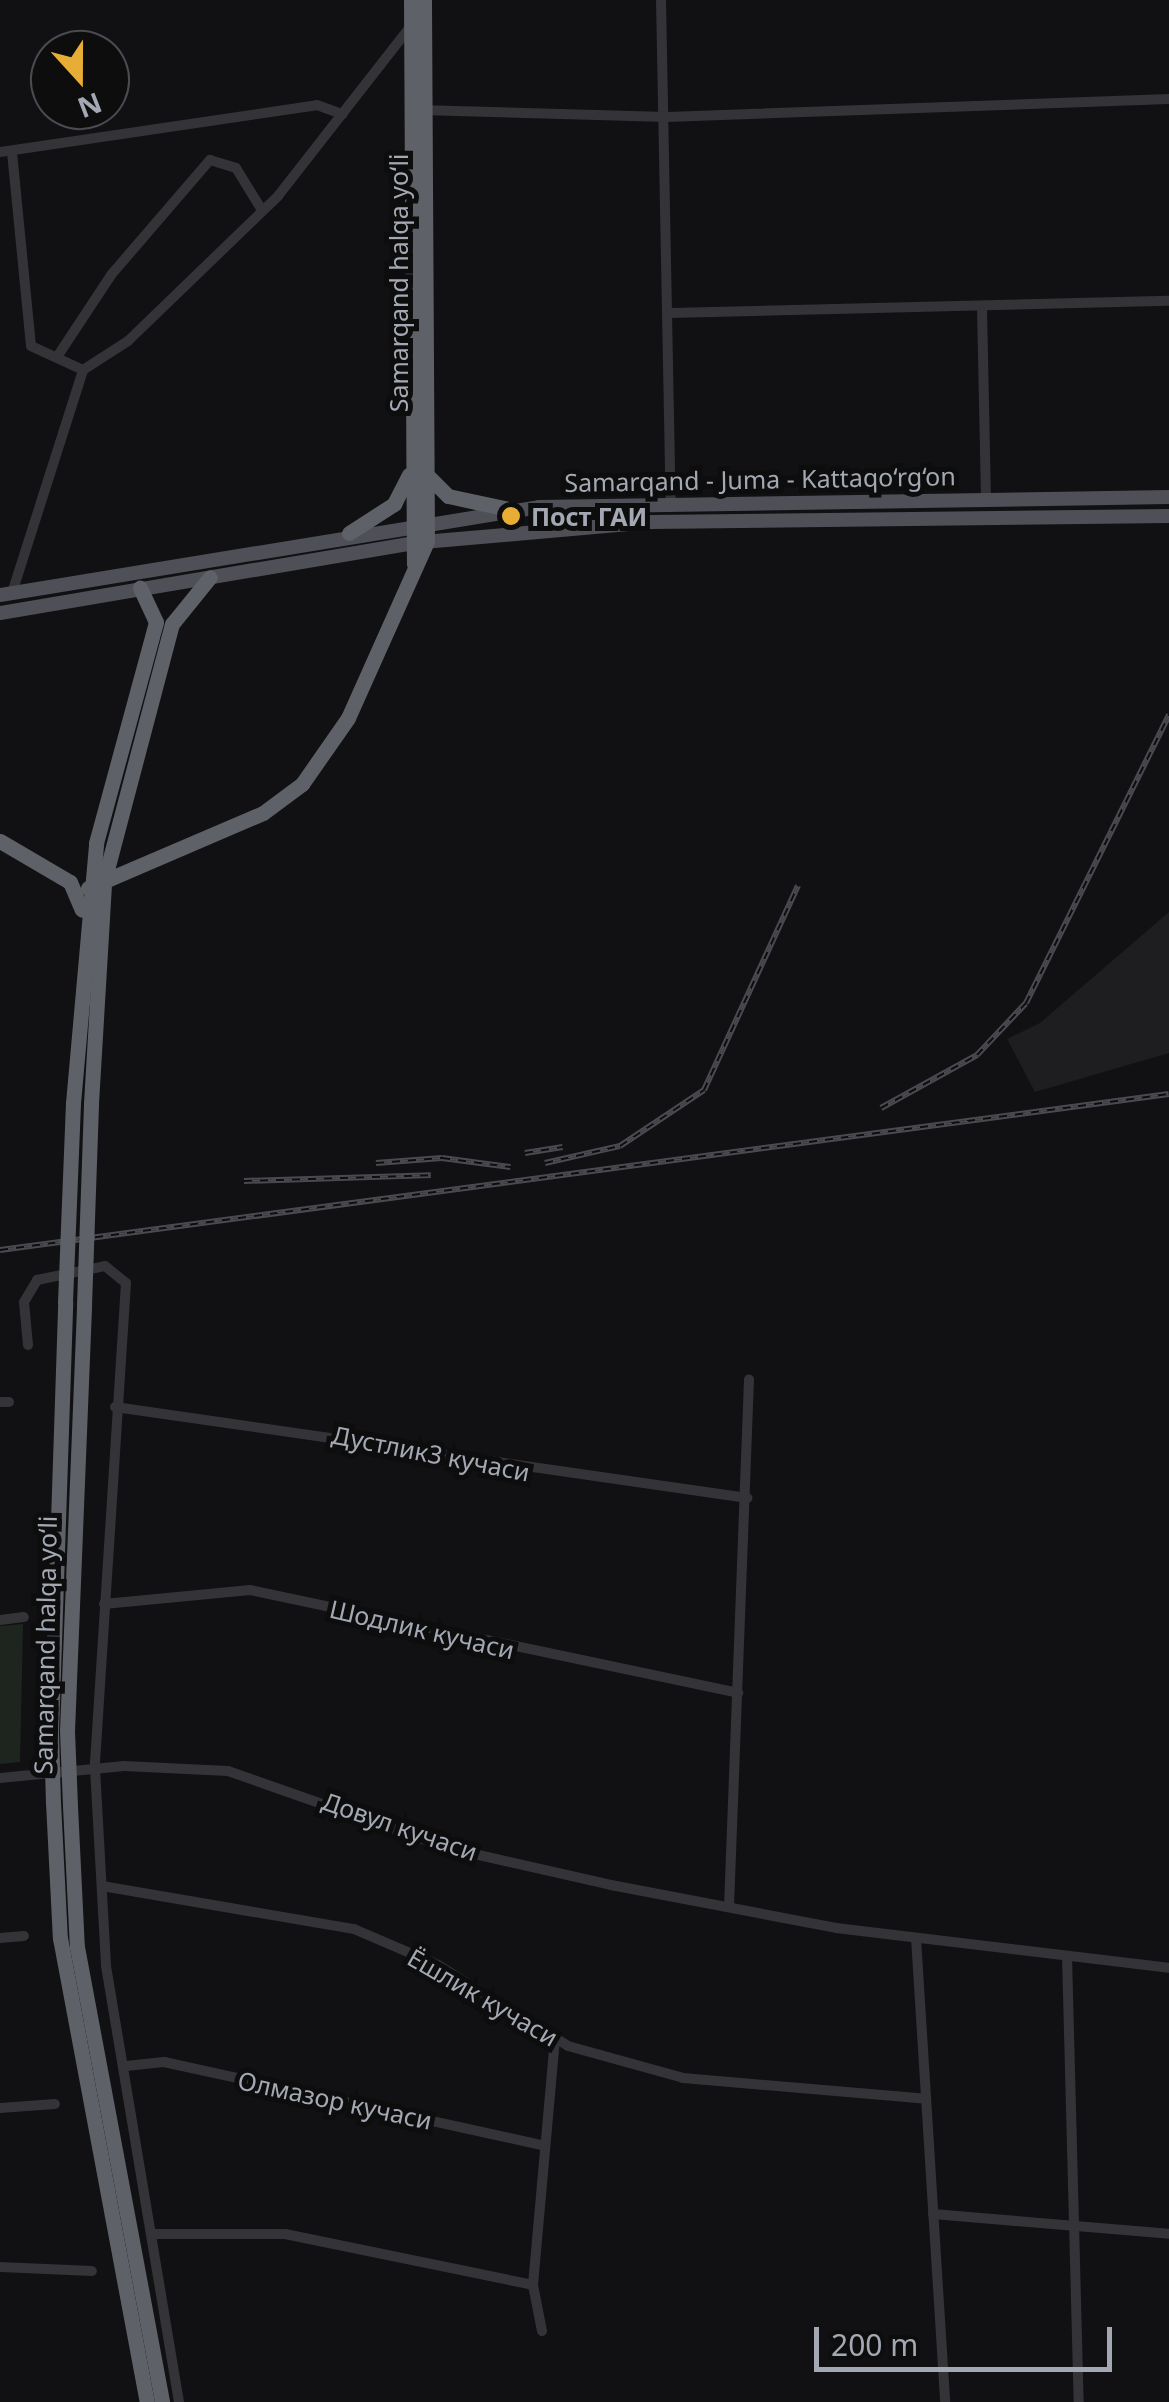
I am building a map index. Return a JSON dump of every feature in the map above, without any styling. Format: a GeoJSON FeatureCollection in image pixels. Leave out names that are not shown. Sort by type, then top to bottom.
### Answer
{"type":"FeatureCollection","features":[{"type":"Feature","properties":{"kind":"highway","name":"Samarqand halqa yoʻli"},"geometry":{"type":"LineString","coordinates":[[411,0],[418,109]]}},
{"type":"Feature","properties":{"kind":"highway","name":"Samarqand halqa yoʻli"},"geometry":{"type":"LineString","coordinates":[[419,542],[418,109],[424,0]]}},
{"type":"Feature","properties":{"kind":"highway"},"geometry":{"type":"LineString","coordinates":[[349,533],[394,504],[417,472],[448,496],[513,510]]}},
{"type":"Feature","properties":{"kind":"highway"},"geometry":{"type":"LineString","coordinates":[[96,884],[263,813],[302,784],[348,718],[414,564],[419,542]]}},
{"type":"Feature","properties":{"kind":"highway","name":"Samarqand halqa yoʻli"},"geometry":{"type":"LineString","coordinates":[[59,1732],[102,908],[96,884],[172,624],[210,577]]}},
{"type":"Feature","properties":{"kind":"highway","name":"Samarqand halqa yoʻli"},"geometry":{"type":"LineString","coordinates":[[140,588],[156,622],[86,938],[73,1103],[65,1302],[59,1732],[60,1938],[148,2402]]}},
{"type":"Feature","properties":{"kind":"highway"},"geometry":{"type":"LineString","coordinates":[[0,841],[70,882],[86,938]]}},
{"type":"Feature","properties":{"kind":"highway"},"geometry":{"type":"LineString","coordinates":[[102,908],[113,885],[140,867]]}},
{"type":"Feature","properties":{"kind":"highway","name":"Samarqand halqa yoʻli"},"geometry":{"type":"LineString","coordinates":[[62,1804],[77,1947],[162,2402]]}},
{"type":"Feature","properties":{"kind":"main road","name":"Samarqand - Juma - Kattaqo‘rg‘on"},"geometry":{"type":"LineString","coordinates":[[6,594],[420,521],[513,510],[671,499],[1169,496]]}},
{"type":"Feature","properties":{"kind":"main road","name":"Samarqand - Juma - Kattaqo‘rg‘on"},"geometry":{"type":"LineString","coordinates":[[0,613],[419,542],[651,522],[1169,516]]}},
{"type":"Feature","properties":{"kind":"street"},"geometry":{"type":"LineString","coordinates":[[662,0],[672,313],[671,499]]}},
{"type":"Feature","properties":{"kind":"street"},"geometry":{"type":"LineString","coordinates":[[6,594],[83,370],[128,341],[260,207],[412,26]]}},
{"type":"Feature","properties":{"kind":"street"},"geometry":{"type":"LineString","coordinates":[[418,109],[668,117],[1169,99]]}},
{"type":"Feature","properties":{"kind":"street"},"geometry":{"type":"LineString","coordinates":[[83,370],[31,346],[6,151],[317,105],[342,114]]}},
{"type":"Feature","properties":{"kind":"street"},"geometry":{"type":"LineString","coordinates":[[57,357],[110,275],[210,160],[236,168],[260,207]]}},
{"type":"Feature","properties":{"kind":"street"},"geometry":{"type":"LineString","coordinates":[[672,313],[1169,301]]}},
{"type":"Feature","properties":{"kind":"street"},"geometry":{"type":"LineString","coordinates":[[982,308],[986,498]]}},
{"type":"Feature","properties":{"kind":"street"},"geometry":{"type":"LineString","coordinates":[[28,1346],[24,1302],[36,1280],[114,1269],[127,1300],[115,1408],[95,1768],[102,1886],[126,2066],[180,2402]]}},
{"type":"Feature","properties":{"kind":"street"},"geometry":{"type":"LineString","coordinates":[[728,1907],[749,1379]]}},
{"type":"Feature","properties":{"kind":"street","name":"Дустлик3 кучаси"},"geometry":{"type":"LineString","coordinates":[[115,1408],[747,1498]]}},
{"type":"Feature","properties":{"kind":"street","name":"Шодлик кучаси"},"geometry":{"type":"LineString","coordinates":[[104,1604],[250,1590],[738,1693]]}},
{"type":"Feature","properties":{"kind":"street"},"geometry":{"type":"LineString","coordinates":[[0,1620],[24,1617]]}},
{"type":"Feature","properties":{"kind":"street","name":"Довул кучаси"},"geometry":{"type":"LineString","coordinates":[[0,1778],[95,1768],[228,1771],[448,1848],[728,1907],[916,1938],[1169,1968]]}},
{"type":"Feature","properties":{"kind":"street","name":"Ёшлик кучаси"},"geometry":{"type":"LineString","coordinates":[[102,1886],[354,1929],[438,1966],[554,2040],[683,2078],[926,2099]]}},
{"type":"Feature","properties":{"kind":"street"},"geometry":{"type":"LineString","coordinates":[[0,1938],[24,1936]]}},
{"type":"Feature","properties":{"kind":"street"},"geometry":{"type":"LineString","coordinates":[[916,1938],[945,2402]]}},
{"type":"Feature","properties":{"kind":"street"},"geometry":{"type":"LineString","coordinates":[[1068,1956],[1070,2230],[1080,2402]]}},
{"type":"Feature","properties":{"kind":"street"},"geometry":{"type":"LineString","coordinates":[[542,2332],[533,2285],[554,2040]]}},
{"type":"Feature","properties":{"kind":"street","name":"Олмазор кучаси"},"geometry":{"type":"LineString","coordinates":[[126,2066],[164,2062],[543,2145]]}},
{"type":"Feature","properties":{"kind":"street"},"geometry":{"type":"LineString","coordinates":[[0,2108],[55,2104]]}},
{"type":"Feature","properties":{"kind":"street"},"geometry":{"type":"LineString","coordinates":[[933,2214],[1070,2230],[1169,2234]]}},
{"type":"Feature","properties":{"kind":"street"},"geometry":{"type":"LineString","coordinates":[[152,2234],[286,2234],[533,2285]]}},
{"type":"Feature","properties":{"kind":"street"},"geometry":{"type":"LineString","coordinates":[[0,2267],[92,2271]]}},
{"type":"Feature","properties":{"kind":"shaded area"},"geometry":{"type":"Polygon","coordinates":[[[1169,912],[1169,1053],[1035,1092],[1007,1039],[1040,1023],[1169,912]]]}},
{"type":"Feature","properties":{"kind":"shaded area"},"geometry":{"type":"Polygon","coordinates":[[[23,1624],[20,1762],[0,1764],[0,1626],[23,1624]]]}},
{"type":"Feature","properties":{"kind":"railway"},"geometry":{"type":"LineString","coordinates":[[881,1108],[977,1055],[1026,1003],[1169,715]]}},
{"type":"Feature","properties":{"kind":"railway"},"geometry":{"type":"LineString","coordinates":[[545,1163],[620,1146],[704,1090],[798,886]]}},
{"type":"Feature","properties":{"kind":"railway"},"geometry":{"type":"LineString","coordinates":[[0,1250],[1169,1094]]}},
{"type":"Feature","properties":{"kind":"railway"},"geometry":{"type":"LineString","coordinates":[[525,1153],[563,1147]]}},
{"type":"Feature","properties":{"kind":"railway"},"geometry":{"type":"LineString","coordinates":[[376,1163],[442,1158],[510,1167]]}},
{"type":"Feature","properties":{"kind":"railway"},"geometry":{"type":"LineString","coordinates":[[244,1181],[431,1175]]}},
{"type":"Feature","properties":{"kind":"place","name":"Пост ГАИ"},"geometry":{"type":"Point","coordinates":[511,516]}}]}
